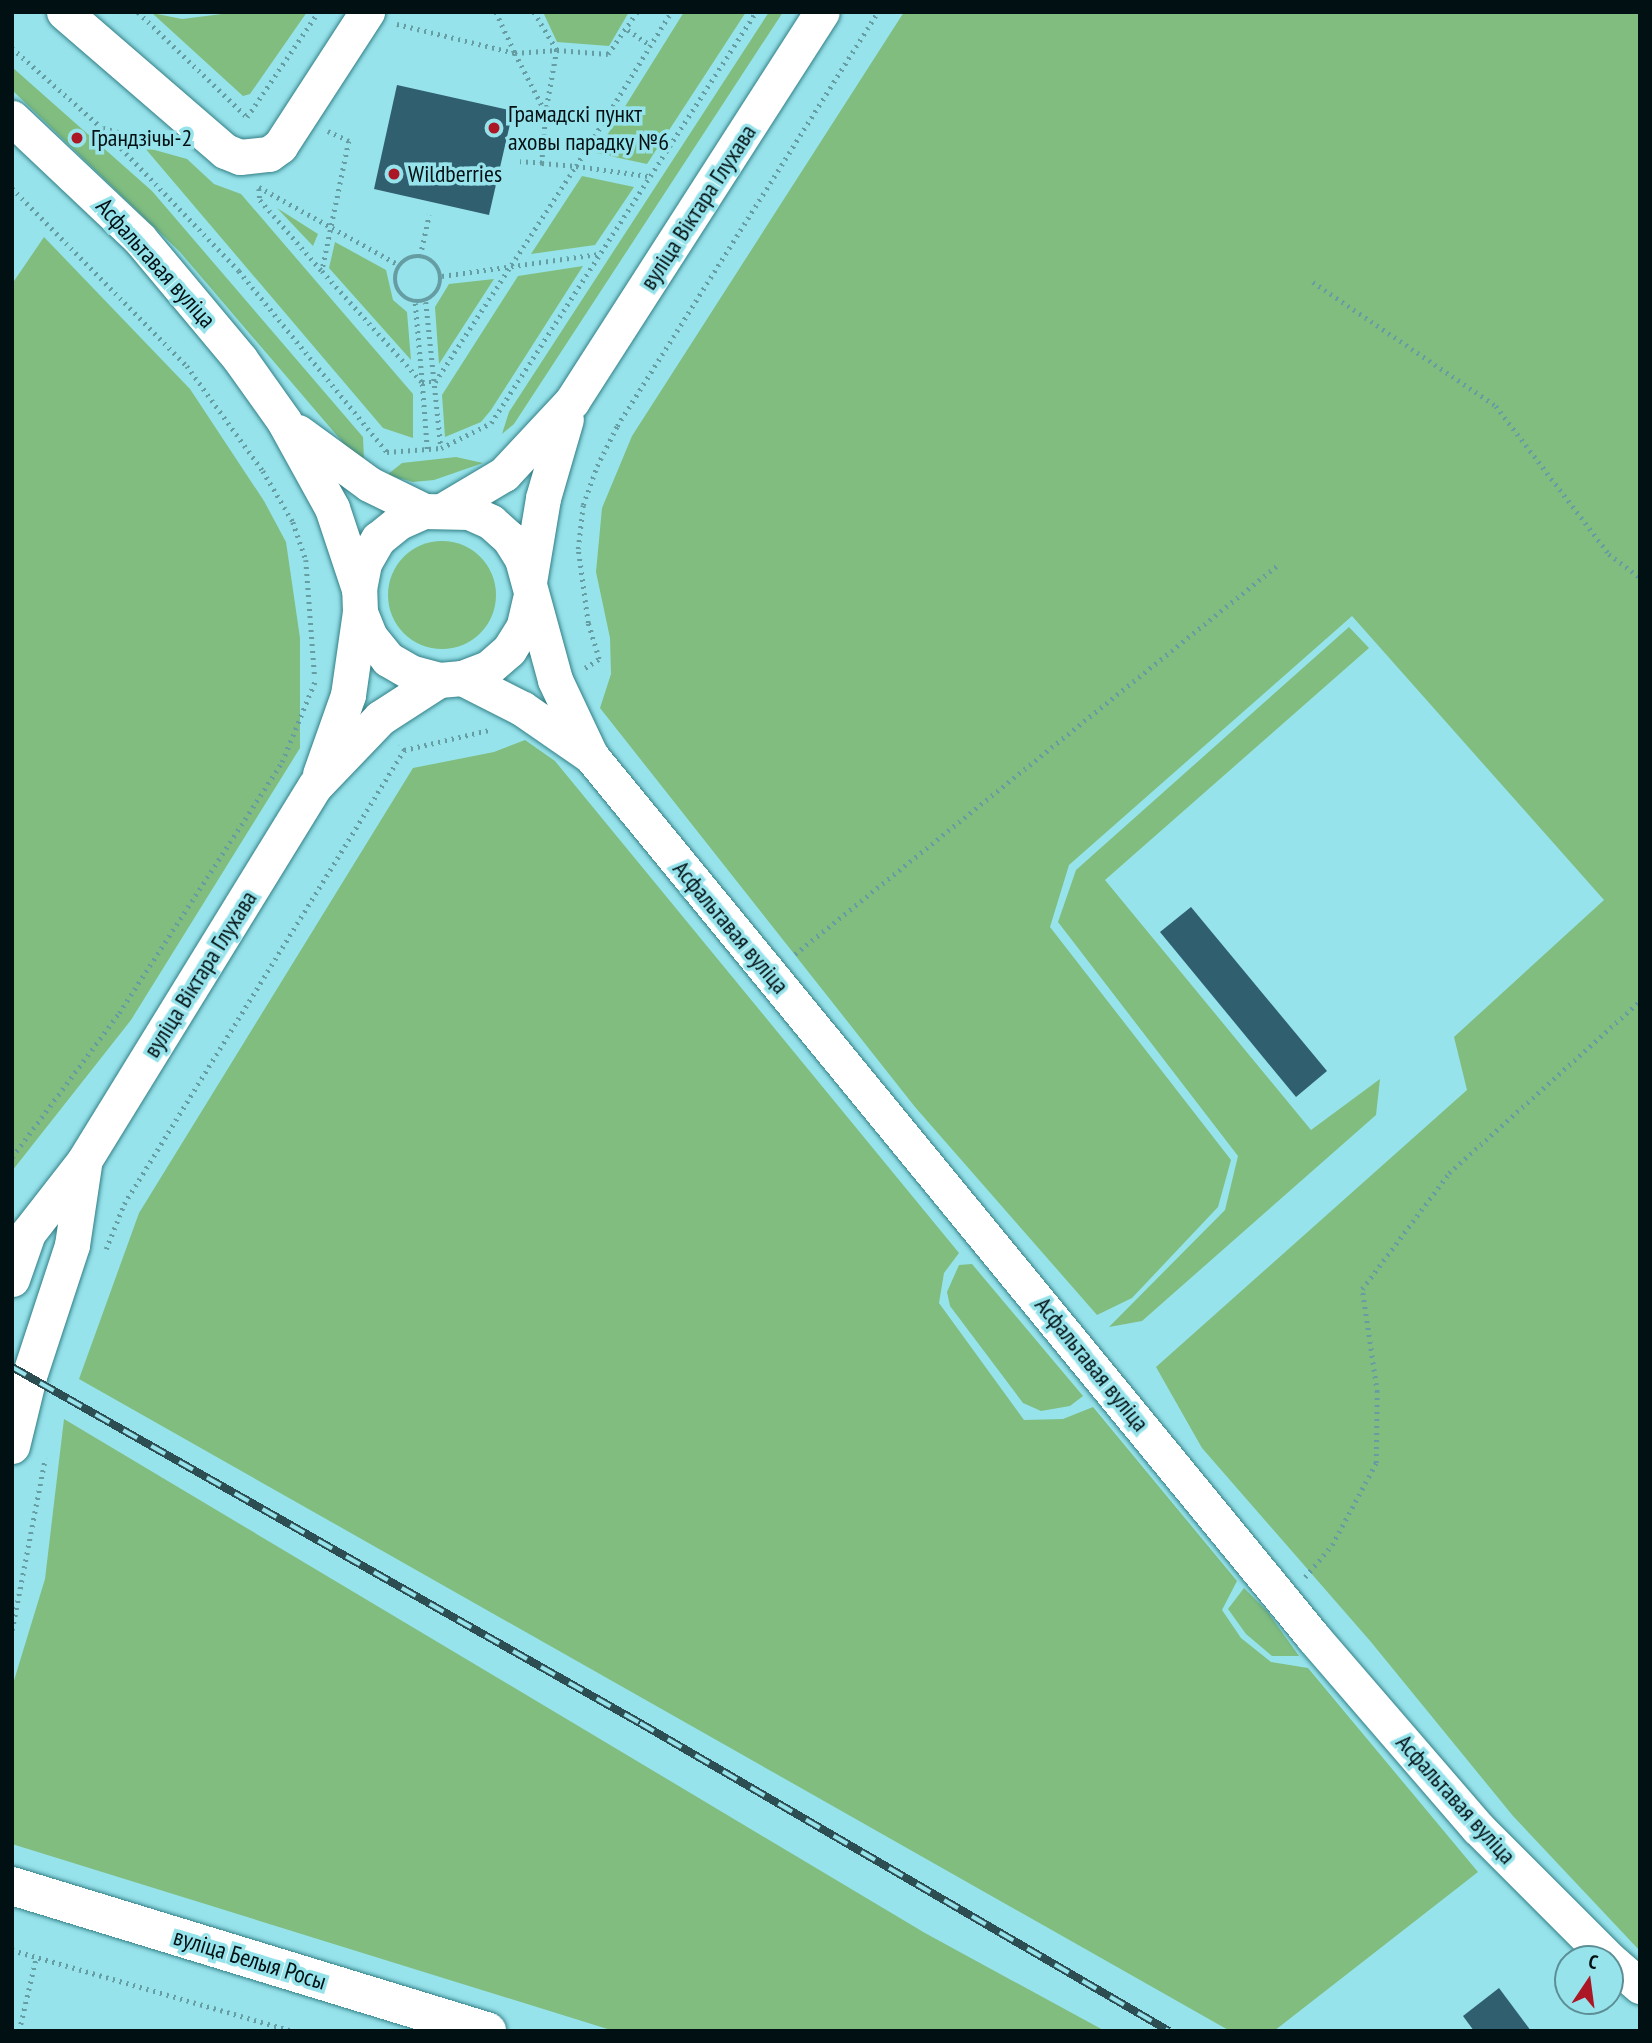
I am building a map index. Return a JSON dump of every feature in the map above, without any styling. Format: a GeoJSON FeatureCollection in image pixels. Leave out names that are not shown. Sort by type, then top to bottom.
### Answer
{"type":"FeatureCollection","features":[{"type":"Feature","properties":{"kind":"main road","name":"вуліца Белыя Росы"},"geometry":{"type":"LineString","coordinates":[[12,1886],[471,2028]]}},
{"type":"Feature","properties":{"kind":"street"},"geometry":{"type":"LineString","coordinates":[[64,12],[225,151],[257,172],[281,146],[366,13]]}},
{"type":"Feature","properties":{"kind":"street","name":"вуліца Віктара Глухава"},"geometry":{"type":"LineString","coordinates":[[435,510],[504,474],[572,401],[822,12]]}},
{"type":"Feature","properties":{"kind":"street","name":"Асфальтавая вуліца"},"geometry":{"type":"LineString","coordinates":[[12,118],[139,238],[233,349],[284,421],[341,526],[359,600]]}},
{"type":"Feature","properties":{"kind":"street","name":"вуліца Віктара Глухава"},"geometry":{"type":"LineString","coordinates":[[530,591],[551,463],[572,401]]}},
{"type":"Feature","properties":{"kind":"street","name":"Асфальтавая вуліца"},"geometry":{"type":"LineString","coordinates":[[284,421],[369,484],[435,510]]}},
{"type":"Feature","properties":{"kind":"street"},"geometry":{"type":"LineString","coordinates":[[435,510],[491,522],[509,538],[522,558],[555,680],[591,756],[523,709],[450,679],[412,673],[388,659],[370,638],[359,600],[364,563],[379,540],[399,522],[435,510]]}},
{"type":"Feature","properties":{"kind":"street"},"geometry":{"type":"LineString","coordinates":[[450,679],[488,668],[509,650],[524,626],[530,591]]}},
{"type":"Feature","properties":{"kind":"street","name":"вуліца Віктара Глухава"},"geometry":{"type":"LineString","coordinates":[[12,1279],[28,1233],[84,1161],[315,786],[348,695],[359,600]]}},
{"type":"Feature","properties":{"kind":"street","name":"вуліца Віктара Глухава"},"geometry":{"type":"LineString","coordinates":[[315,786],[380,718],[450,679]]}},
{"type":"Feature","properties":{"kind":"street","name":"Асфальтавая вуліца"},"geometry":{"type":"LineString","coordinates":[[591,756],[1285,1602],[1478,1828],[1596,1945]]}},
{"type":"Feature","properties":{"kind":"street","name":"вуліца Віктара Глухава"},"geometry":{"type":"LineString","coordinates":[[29,1446],[29,1376],[72,1245],[84,1161]]}},
{"type":"Feature","properties":{"kind":"street","name":"Асфальтавая вуліца"},"geometry":{"type":"LineString","coordinates":[[1624,1972],[1640,1986]]}},
{"type":"Feature","properties":{"kind":"path"},"geometry":{"type":"LineString","coordinates":[[138,12],[247,117],[318,12]]}},
{"type":"Feature","properties":{"kind":"path"},"geometry":{"type":"LineString","coordinates":[[496,12],[546,113]]}},
{"type":"Feature","properties":{"kind":"path"},"geometry":{"type":"LineString","coordinates":[[534,12],[557,50],[546,113],[542,163]]}},
{"type":"Feature","properties":{"kind":"path"},"geometry":{"type":"LineString","coordinates":[[366,13],[515,53],[557,50],[608,54],[628,30],[637,12]]}},
{"type":"Feature","properties":{"kind":"path"},"geometry":{"type":"LineString","coordinates":[[435,382],[576,166],[671,12]]}},
{"type":"Feature","properties":{"kind":"path"},"geometry":{"type":"LineString","coordinates":[[12,48],[102,128],[239,271],[387,453],[441,448],[491,423],[756,12]]}},
{"type":"Feature","properties":{"kind":"path"},"geometry":{"type":"LineString","coordinates":[[599,659],[578,549],[583,505],[597,466],[617,426],[878,12]]}},
{"type":"Feature","properties":{"kind":"path"},"geometry":{"type":"LineString","coordinates":[[628,30],[650,46]]}},
{"type":"Feature","properties":{"kind":"path"},"geometry":{"type":"LineString","coordinates":[[322,271],[349,141],[324,130]]}},
{"type":"Feature","properties":{"kind":"path"},"geometry":{"type":"LineString","coordinates":[[520,162],[576,166],[648,176]]}},
{"type":"Feature","properties":{"kind":"path"},"geometry":{"type":"LineString","coordinates":[[257,172],[331,228],[399,265]]}},
{"type":"Feature","properties":{"kind":"path"},"geometry":{"type":"LineString","coordinates":[[257,172],[260,200],[422,382],[435,382]]}},
{"type":"Feature","properties":{"kind":"path"},"geometry":{"type":"LineString","coordinates":[[12,188],[187,366],[263,471],[293,522],[306,560],[315,681],[282,762],[119,1013],[12,1157]]}},
{"type":"Feature","properties":{"kind":"path"},"geometry":{"type":"LineString","coordinates":[[420,256],[429,215]]}},
{"type":"Feature","properties":{"kind":"path"},"geometry":{"type":"LineString","coordinates":[[442,276],[599,254]]}},
{"type":"Feature","properties":{"kind":"path"},"geometry":{"type":"LineString","coordinates":[[420,256],[435,262],[442,276],[439,292],[426,302],[415,303],[397,289],[399,265],[420,256]]}},
{"type":"Feature","properties":{"kind":"path"},"geometry":{"type":"LineString","coordinates":[[1313,282],[1496,406],[1609,554],[1640,577]]}},
{"type":"Feature","properties":{"kind":"path"},"geometry":{"type":"LineString","coordinates":[[426,302],[441,448]]}},
{"type":"Feature","properties":{"kind":"path"},"geometry":{"type":"LineString","coordinates":[[415,303],[427,449]]}},
{"type":"Feature","properties":{"kind":"path"},"geometry":{"type":"LineString","coordinates":[[770,975],[1279,564]]}},
{"type":"Feature","properties":{"kind":"path"},"geometry":{"type":"LineString","coordinates":[[315,681],[348,695]]}},
{"type":"Feature","properties":{"kind":"path"},"geometry":{"type":"LineString","coordinates":[[380,718],[404,750]]}},
{"type":"Feature","properties":{"kind":"path"},"geometry":{"type":"LineString","coordinates":[[104,1254],[124,1204],[404,750],[495,728]]}},
{"type":"Feature","properties":{"kind":"path"},"geometry":{"type":"LineString","coordinates":[[1285,1602],[1332,1545],[1376,1463],[1377,1392],[1362,1289],[1449,1173],[1640,1001]]}},
{"type":"Feature","properties":{"kind":"path"},"geometry":{"type":"LineString","coordinates":[[12,1630],[24,1583],[29,1446]]}},
{"type":"Feature","properties":{"kind":"path"},"geometry":{"type":"LineString","coordinates":[[12,1950],[292,2031]]}},
{"type":"Feature","properties":{"kind":"path"},"geometry":{"type":"LineString","coordinates":[[19,2031],[36,1958]]}},
{"type":"Feature","properties":{"kind":"green space"},"geometry":{"type":"Polygon","coordinates":[[[238,12],[307,12],[250,94],[243,96],[152,13],[182,19],[238,12]]]}},
{"type":"Feature","properties":{"kind":"green space"},"geometry":{"type":"Polygon","coordinates":[[[543,12],[629,12],[609,46],[557,42],[543,12]]]}},
{"type":"Feature","properties":{"kind":"green space"},"geometry":{"type":"Polygon","coordinates":[[[684,12],[746,12],[647,164],[596,153],[684,12]]]}},
{"type":"Feature","properties":{"kind":"green space"},"geometry":{"type":"Polygon","coordinates":[[[769,12],[783,12],[514,424],[502,434],[509,412],[769,12]]]}},
{"type":"Feature","properties":{"kind":"green space"},"geometry":{"type":"Polygon","coordinates":[[[904,12],[1640,12],[1640,1951],[1513,1816],[1371,1642],[1202,1448],[1156,1367],[1467,1090],[1454,1037],[1604,900],[1352,616],[1069,865],[1050,927],[1231,1160],[1218,1207],[1132,1298],[1097,1315],[915,1107],[600,708],[611,674],[610,638],[596,572],[602,508],[632,436],[904,12]]]}},
{"type":"Feature","properties":{"kind":"green space"},"geometry":{"type":"Polygon","coordinates":[[[12,67],[152,191],[363,437],[364,460],[357,459],[180,252],[12,90],[12,67]]]}},
{"type":"Feature","properties":{"kind":"green space"},"geometry":{"type":"Polygon","coordinates":[[[144,147],[187,159],[214,184],[241,194],[413,394],[413,438],[383,428],[144,147]]]}},
{"type":"Feature","properties":{"kind":"green space"},"geometry":{"type":"Polygon","coordinates":[[[582,176],[634,187],[595,245],[531,254],[582,176]]]}},
{"type":"Feature","properties":{"kind":"green space"},"geometry":{"type":"Polygon","coordinates":[[[277,208],[318,234],[313,246],[277,208]]]}},
{"type":"Feature","properties":{"kind":"green space"},"geometry":{"type":"Polygon","coordinates":[[[44,237],[190,389],[264,501],[286,542],[300,638],[300,748],[131,1020],[12,1171],[12,284],[44,237]]]}},
{"type":"Feature","properties":{"kind":"green space"},"geometry":{"type":"Polygon","coordinates":[[[335,242],[386,270],[393,300],[407,312],[411,360],[329,268],[335,242]]]}},
{"type":"Feature","properties":{"kind":"green space"},"geometry":{"type":"Polygon","coordinates":[[[583,266],[491,410],[481,422],[445,437],[442,395],[518,276],[583,266]]]}},
{"type":"Feature","properties":{"kind":"green space"},"geometry":{"type":"Polygon","coordinates":[[[494,279],[439,364],[435,307],[449,284],[494,279]]]}},
{"type":"Feature","properties":{"kind":"green space"},"geometry":{"type":"Polygon","coordinates":[[[456,457],[483,463],[434,480],[413,482],[387,475],[402,463],[456,457]]]}},
{"type":"Feature","properties":{"kind":"green space"},"geometry":{"type":"Polygon","coordinates":[[[442,541],[463,545],[480,557],[492,574],[496,595],[492,616],[480,633],[463,645],[442,649],[421,645],[404,633],[392,616],[388,595],[392,574],[404,557],[421,545],[442,541]]]}},
{"type":"Feature","properties":{"kind":"green space"},"geometry":{"type":"Polygon","coordinates":[[[1349,627],[1369,648],[1105,880],[1311,1130],[1380,1079],[1376,1115],[1142,1321],[1109,1327],[1225,1210],[1238,1156],[1058,922],[1076,870],[1349,627]]]}},
{"type":"Feature","properties":{"kind":"green space"},"geometry":{"type":"Polygon","coordinates":[[[525,740],[555,761],[959,1253],[944,1273],[939,1303],[1024,1420],[1063,1419],[1093,1407],[1237,1581],[1222,1610],[1241,1638],[1271,1662],[1308,1668],[1478,1872],[1274,2031],[1230,2031],[79,1379],[139,1213],[413,768],[494,752],[525,740]]]}},
{"type":"Feature","properties":{"kind":"green space"},"geometry":{"type":"Polygon","coordinates":[[[972,1264],[1083,1396],[1070,1406],[1041,1411],[1023,1403],[950,1306],[947,1292],[959,1265],[972,1264]]]}},
{"type":"Feature","properties":{"kind":"green space"},"geometry":{"type":"Polygon","coordinates":[[[64,1419],[925,1933],[1105,2031],[614,2031],[12,1844],[12,1687],[45,1579],[64,1419]]]}},
{"type":"Feature","properties":{"kind":"green space"},"geometry":{"type":"Polygon","coordinates":[[[1244,1588],[1267,1611],[1299,1656],[1272,1656],[1246,1634],[1228,1609],[1244,1588]]]}},
{"type":"Feature","properties":{"kind":"building"},"geometry":{"type":"Polygon","coordinates":[[[397,85],[513,111],[489,215],[374,189],[397,85]]]}},
{"type":"Feature","properties":{"kind":"building"},"geometry":{"type":"Polygon","coordinates":[[[1191,907],[1327,1071],[1296,1097],[1160,932],[1191,907]]]}},
{"type":"Feature","properties":{"kind":"building"},"geometry":{"type":"Polygon","coordinates":[[[1499,1988],[1531,2031],[1474,2031],[1463,2016],[1499,1988]]]}},
{"type":"Feature","properties":{"kind":"railway"},"geometry":{"type":"LineString","coordinates":[[12,1367],[640,1723],[1169,2031]]}},
{"type":"Feature","properties":{"kind":"place","name":"Грамадскі пункт аховы парадку №6"},"geometry":{"type":"Point","coordinates":[494,128]}},
{"type":"Feature","properties":{"kind":"place","name":"Грандзічы-2"},"geometry":{"type":"Point","coordinates":[77,138]}},
{"type":"Feature","properties":{"kind":"place","name":"Wildberries"},"geometry":{"type":"Point","coordinates":[394,174]}}]}
